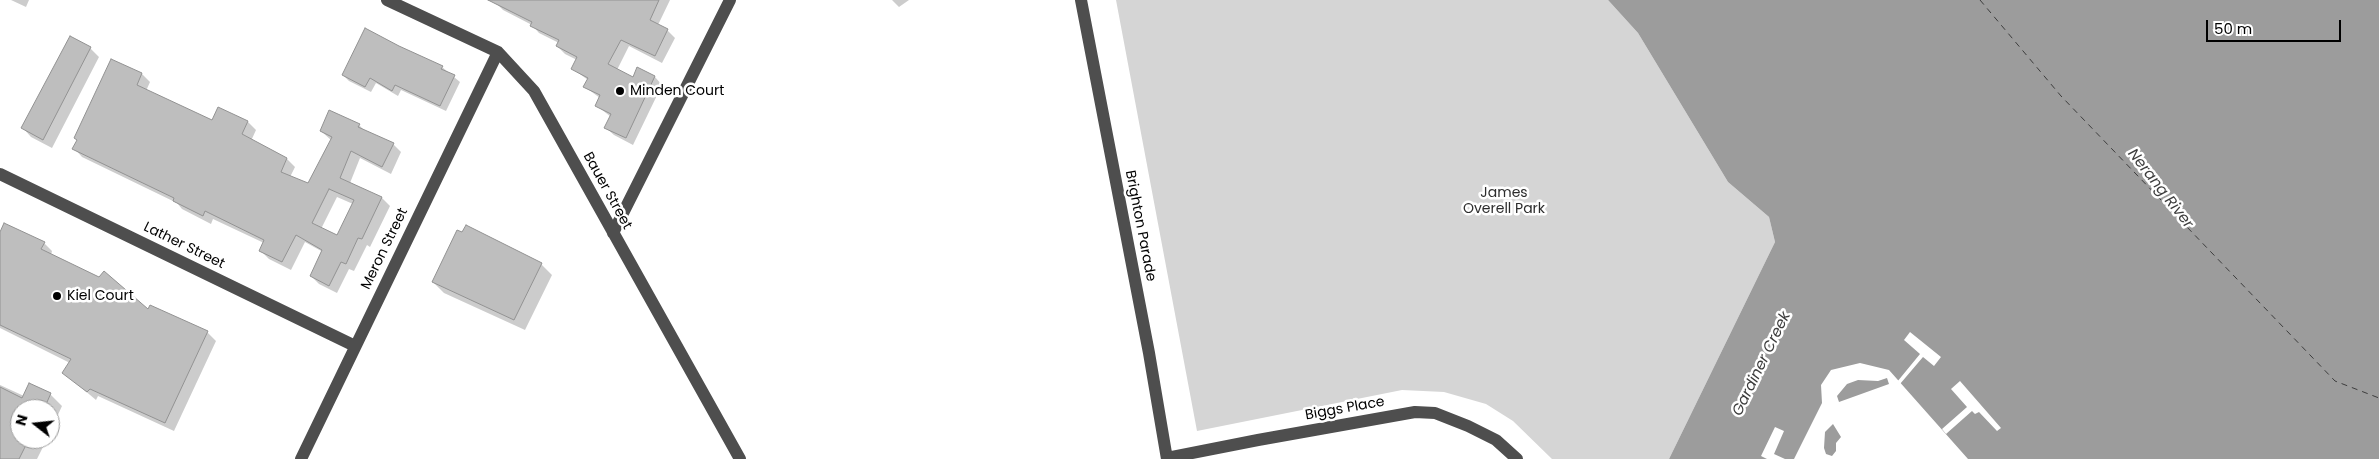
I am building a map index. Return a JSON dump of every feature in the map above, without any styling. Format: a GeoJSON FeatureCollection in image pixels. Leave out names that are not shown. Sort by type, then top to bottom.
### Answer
{"type":"FeatureCollection","features":[{"type":"Feature","properties":{"kind":"street","name":"Bauer Street"},"geometry":{"type":"LineString","coordinates":[[388,0],[498,52],[534,91],[740,459]]}},
{"type":"Feature","properties":{"kind":"street"},"geometry":{"type":"LineString","coordinates":[[613,233],[730,0]]}},
{"type":"Feature","properties":{"kind":"street","name":"Brighton Parade"},"geometry":{"type":"LineString","coordinates":[[1081,0],[1149,353],[1167,459]]}},
{"type":"Feature","properties":{"kind":"street","name":"Meron Street"},"geometry":{"type":"LineString","coordinates":[[301,459],[498,52]]}},
{"type":"Feature","properties":{"kind":"street","name":"Lather Street"},"geometry":{"type":"LineString","coordinates":[[0,174],[355,346]]}},
{"type":"Feature","properties":{"kind":"street","name":"Biggs Place"},"geometry":{"type":"LineString","coordinates":[[1167,459],[1258,440],[1415,412],[1435,414],[1468,426],[1496,440],[1517,459]]}},
{"type":"Feature","properties":{"kind":"green space","name":"James Overell Park"},"geometry":{"type":"Polygon","coordinates":[[[1116,0],[1608,0],[1638,33],[1728,182],[1769,217],[1775,242],[1669,459],[1552,459],[1513,421],[1486,404],[1444,392],[1402,390],[1197,431],[1116,0]]]}},
{"type":"Feature","properties":{"kind":"water"},"geometry":{"type":"Polygon","coordinates":[[[1608,0],[2379,0],[2379,459],[1968,459],[1889,370],[1860,363],[1831,370],[1821,385],[1822,403],[1794,459],[1669,459],[1775,242],[1769,217],[1728,182],[1638,33],[1608,0]]]}},
{"type":"Feature","properties":{"kind":"water"},"geometry":{"type":"Polygon","coordinates":[[[1887,378],[1889,384],[1839,402],[1837,396],[1847,384],[1858,380],[1878,381],[1887,378]]]}},
{"type":"Feature","properties":{"kind":"water"},"geometry":{"type":"Polygon","coordinates":[[[1833,424],[1841,437],[1836,443],[1836,451],[1832,456],[1826,454],[1824,448],[1825,432],[1833,424]]]}},
{"type":"Feature","properties":{"kind":"pier"},"geometry":{"type":"Polygon","coordinates":[[[1910,332],[1941,357],[1934,366],[1923,357],[1900,384],[1897,382],[1920,354],[1904,340],[1910,332]]]}},
{"type":"Feature","properties":{"kind":"pier"},"geometry":{"type":"Polygon","coordinates":[[[1960,381],[2001,428],[1997,431],[1979,412],[1975,414],[1972,411],[1946,434],[1942,429],[1967,407],[1951,389],[1960,381]]]}},
{"type":"Feature","properties":{"kind":"pier"},"geometry":{"type":"Polygon","coordinates":[[[1775,427],[1784,431],[1774,454],[1785,459],[1767,459],[1761,456],[1775,427]]]}},
{"type":"Feature","properties":{"kind":"building"},"geometry":{"type":"Polygon","coordinates":[[[488,0],[659,0],[650,20],[668,29],[655,56],[621,40],[608,64],[633,77],[637,67],[655,76],[626,138],[604,128],[611,114],[595,106],[600,95],[583,87],[588,78],[571,69],[577,57],[556,46],[559,40],[530,26],[532,22],[488,0]]]}},
{"type":"Feature","properties":{"kind":"building"},"geometry":{"type":"Polygon","coordinates":[[[365,28],[443,66],[441,69],[455,75],[440,106],[395,85],[392,91],[370,78],[365,87],[342,75],[365,28]]]}},
{"type":"Feature","properties":{"kind":"building"},"geometry":{"type":"Polygon","coordinates":[[[70,36],[91,47],[43,140],[21,128],[70,36]]]}},
{"type":"Feature","properties":{"kind":"building"},"geometry":{"type":"Polygon","coordinates":[[[111,59],[142,73],[137,85],[212,120],[218,107],[248,121],[242,134],[287,158],[281,172],[308,183],[332,137],[320,131],[329,110],[360,124],[358,127],[394,143],[382,167],[351,151],[340,178],[382,197],[362,239],[358,238],[346,264],[341,262],[329,286],[310,276],[322,250],[296,235],[282,262],[259,251],[264,240],[205,211],[203,216],[173,201],[174,198],[72,149],[77,140],[74,138],[111,59]],[[329,189],[312,223],[337,235],[354,200],[329,189]]]}},
{"type":"Feature","properties":{"kind":"building"},"geometry":{"type":"Polygon","coordinates":[[[4,223],[45,242],[41,249],[99,277],[104,271],[148,309],[150,305],[208,331],[165,423],[90,389],[87,392],[62,373],[71,359],[0,325],[0,232],[4,223]]]}},
{"type":"Feature","properties":{"kind":"building"},"geometry":{"type":"Polygon","coordinates":[[[466,225],[542,263],[514,320],[432,282],[457,230],[462,232],[466,225]]]}},
{"type":"Feature","properties":{"kind":"building"},"geometry":{"type":"Polygon","coordinates":[[[29,383],[51,393],[48,399],[10,399],[10,449],[24,449],[19,459],[0,459],[0,387],[22,398],[29,383]]]}},
{"type":"Feature","properties":{"kind":"ferry route"},"geometry":{"type":"LineString","coordinates":[[1980,0],[2061,96],[2335,381],[2379,398]]}},
{"type":"Feature","properties":{"kind":"place","name":"Minden Court"},"geometry":{"type":"Point","coordinates":[620,91]}},
{"type":"Feature","properties":{"kind":"place","name":"Kiel Court"},"geometry":{"type":"Point","coordinates":[57,296]}},
{"type":"Feature","properties":{"kind":"water label","name":"Nerang River"},"geometry":{"type":"Point","coordinates":[2160,189]}},
{"type":"Feature","properties":{"kind":"water label","name":"Gardiner Creek"},"geometry":{"type":"Point","coordinates":[1762,364]}}]}
